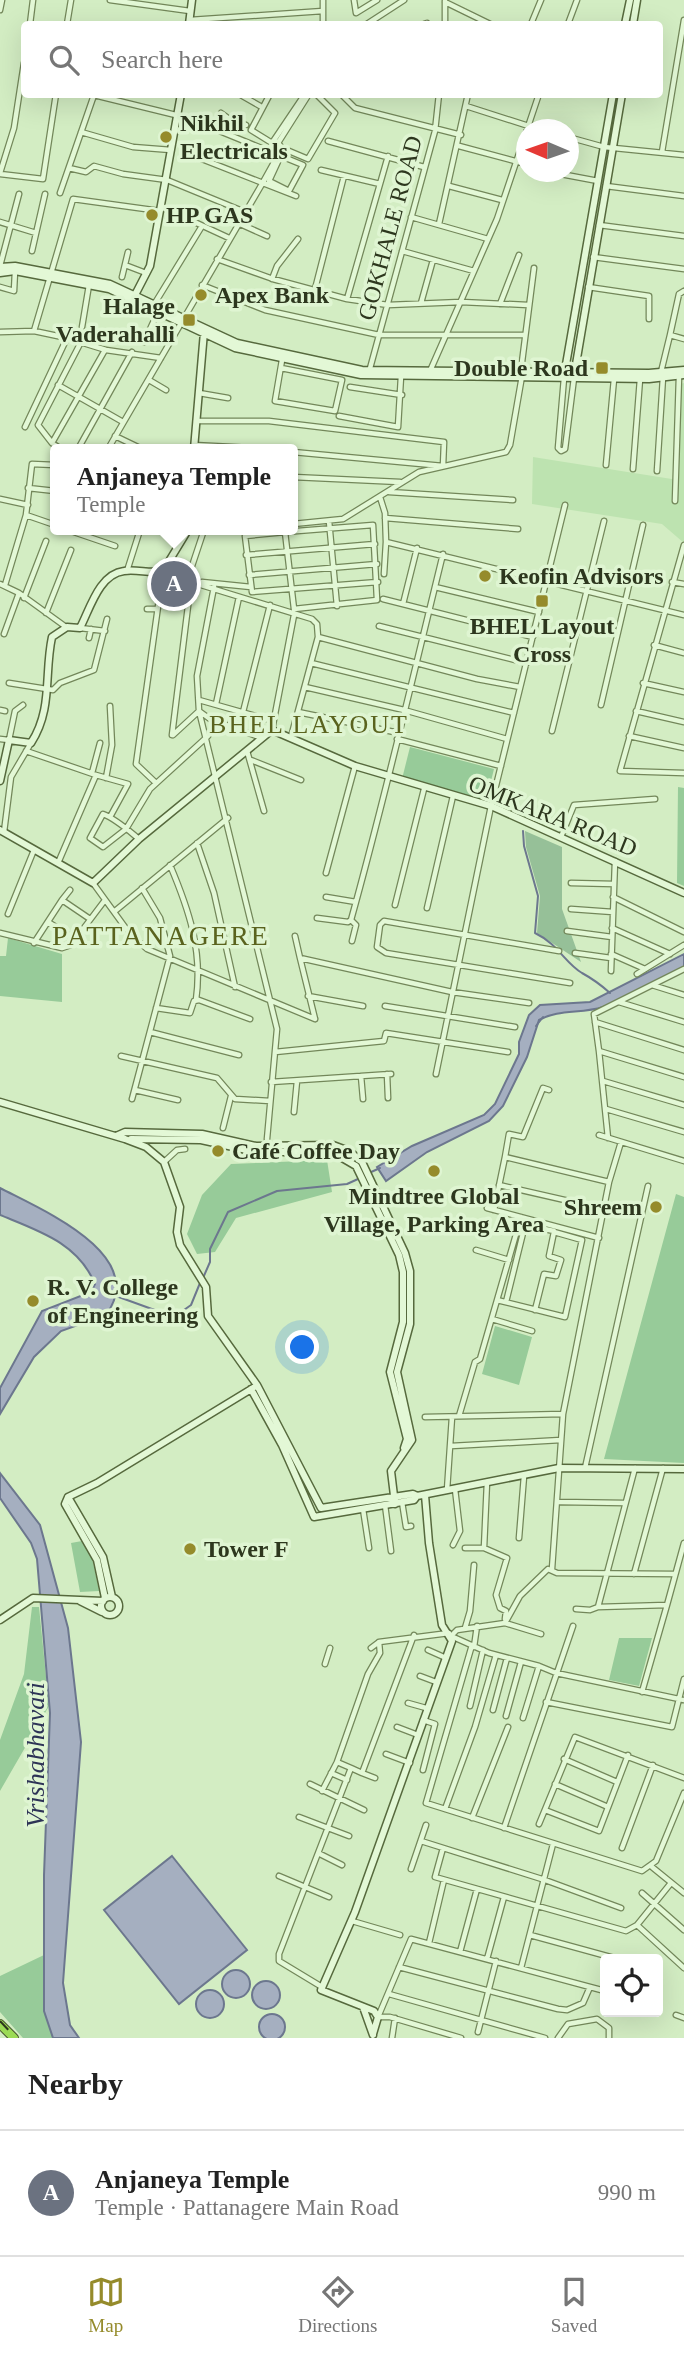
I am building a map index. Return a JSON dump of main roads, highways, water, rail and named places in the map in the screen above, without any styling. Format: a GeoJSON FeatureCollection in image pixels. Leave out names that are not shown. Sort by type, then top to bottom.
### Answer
{"type":"FeatureCollection","features":[{"type":"Feature","properties":{"kind":"highway"},"geometry":{"type":"LineString","coordinates":[[0,2025],[13,2038]]}},
{"type":"Feature","properties":{"kind":"water"},"geometry":{"type":"Polygon","coordinates":[[[684,954],[684,967],[624,998],[603,1007],[554,1014],[539,1020],[527,1057],[503,1106],[489,1121],[427,1152],[386,1181],[377,1167],[412,1146],[484,1115],[495,1104],[519,1054],[519,1042],[529,1015],[540,1005],[590,1002],[684,954]]]}},
{"type":"Feature","properties":{"kind":"water"},"geometry":{"type":"Polygon","coordinates":[[[0,1188],[64,1222],[85,1237],[103,1254],[114,1273],[116,1293],[106,1315],[61,1331],[34,1357],[0,1414],[0,1388],[42,1311],[91,1292],[95,1284],[88,1270],[68,1248],[43,1233],[0,1215],[0,1188]]]}},
{"type":"Feature","properties":{"kind":"water","name":"Vrishabhavati"},"geometry":{"type":"Polygon","coordinates":[[[0,1473],[40,1525],[68,1628],[81,1742],[63,1983],[70,2025],[79,2038],[53,2038],[44,2011],[44,1875],[50,1713],[37,1559],[31,1543],[0,1498],[0,1473]]]}},
{"type":"Feature","properties":{"kind":"water"},"geometry":{"type":"Polygon","coordinates":[[[172,1856],[247,1950],[179,2004],[104,1910],[172,1856]]]}},
{"type":"Feature","properties":{"kind":"water"},"geometry":{"type":"Polygon","coordinates":[[[236,1970],[246,1974],[250,1984],[246,1994],[236,1998],[226,1994],[222,1984],[226,1974],[236,1970]]]}},
{"type":"Feature","properties":{"kind":"water"},"geometry":{"type":"Polygon","coordinates":[[[266,1981],[276,1985],[280,1995],[276,2005],[266,2009],[256,2005],[252,1995],[256,1985],[266,1981]]]}},
{"type":"Feature","properties":{"kind":"water"},"geometry":{"type":"Polygon","coordinates":[[[210,1990],[220,1994],[224,2004],[220,2014],[210,2018],[200,2014],[196,2004],[200,1994],[210,1990]]]}},
{"type":"Feature","properties":{"kind":"water"},"geometry":{"type":"Polygon","coordinates":[[[267,2015],[277,2015],[284,2022],[284,2032],[278,2038],[266,2038],[260,2032],[260,2022],[267,2015]]]}},
{"type":"Feature","properties":{"kind":"waterway"},"geometry":{"type":"LineString","coordinates":[[523,831],[524,846],[538,896],[535,933],[550,942],[576,969],[610,993]]}},
{"type":"Feature","properties":{"kind":"waterway"},"geometry":{"type":"LineString","coordinates":[[536,1026],[543,1017]]}},
{"type":"Feature","properties":{"kind":"waterway"},"geometry":{"type":"LineString","coordinates":[[369,1173],[380,1168]]}},
{"type":"Feature","properties":{"kind":"waterway"},"geometry":{"type":"LineString","coordinates":[[203,1278],[210,1262],[210,1249],[228,1212],[277,1191],[347,1184],[358,1179]]}},
{"type":"Feature","properties":{"kind":"waterway"},"geometry":{"type":"LineString","coordinates":[[116,1296],[174,1317],[191,1305],[200,1283]]}},
{"type":"Feature","properties":{"kind":"railway"},"geometry":{"type":"LineString","coordinates":[[0,2021],[16,2038]]}},
{"type":"Feature","properties":{"kind":"place","name":"Nikhil Electricals"},"geometry":{"type":"Point","coordinates":[166,137]}},
{"type":"Feature","properties":{"kind":"place","name":"HP GAS"},"geometry":{"type":"Point","coordinates":[152,215]}},
{"type":"Feature","properties":{"kind":"place","name":"Apex Bank"},"geometry":{"type":"Point","coordinates":[201,295]}},
{"type":"Feature","properties":{"kind":"place","name":"Halage Vaderahalli"},"geometry":{"type":"Point","coordinates":[189,320]}},
{"type":"Feature","properties":{"kind":"place","name":"Double Road"},"geometry":{"type":"Point","coordinates":[602,368]}},
{"type":"Feature","properties":{"kind":"place","name":"Keofin Advisors"},"geometry":{"type":"Point","coordinates":[485,576]}},
{"type":"Feature","properties":{"kind":"place","name":"Anjaneya Temple"},"geometry":{"type":"Point","coordinates":[174,584]}},
{"type":"Feature","properties":{"kind":"place","name":"BHEL Layout Cross"},"geometry":{"type":"Point","coordinates":[542,601]}},
{"type":"Feature","properties":{"kind":"place","name":"Café Coffee Day"},"geometry":{"type":"Point","coordinates":[218,1151]}},
{"type":"Feature","properties":{"kind":"place","name":"Mindtree Global Village, Parking Area"},"geometry":{"type":"Point","coordinates":[434,1171]}},
{"type":"Feature","properties":{"kind":"place","name":"Shreem"},"geometry":{"type":"Point","coordinates":[656,1207]}},
{"type":"Feature","properties":{"kind":"place","name":"R. V. College of Engineering"},"geometry":{"type":"Point","coordinates":[33,1301]}},
{"type":"Feature","properties":{"kind":"place","name":"Tower F"},"geometry":{"type":"Point","coordinates":[190,1549]}},
{"type":"Feature","properties":{"kind":"district","name":"BHEL LAYOUT"},"geometry":{"type":"Point","coordinates":[309,724]}},
{"type":"Feature","properties":{"kind":"district","name":"PATTANAGERE"},"geometry":{"type":"Point","coordinates":[161,935]}}]}
